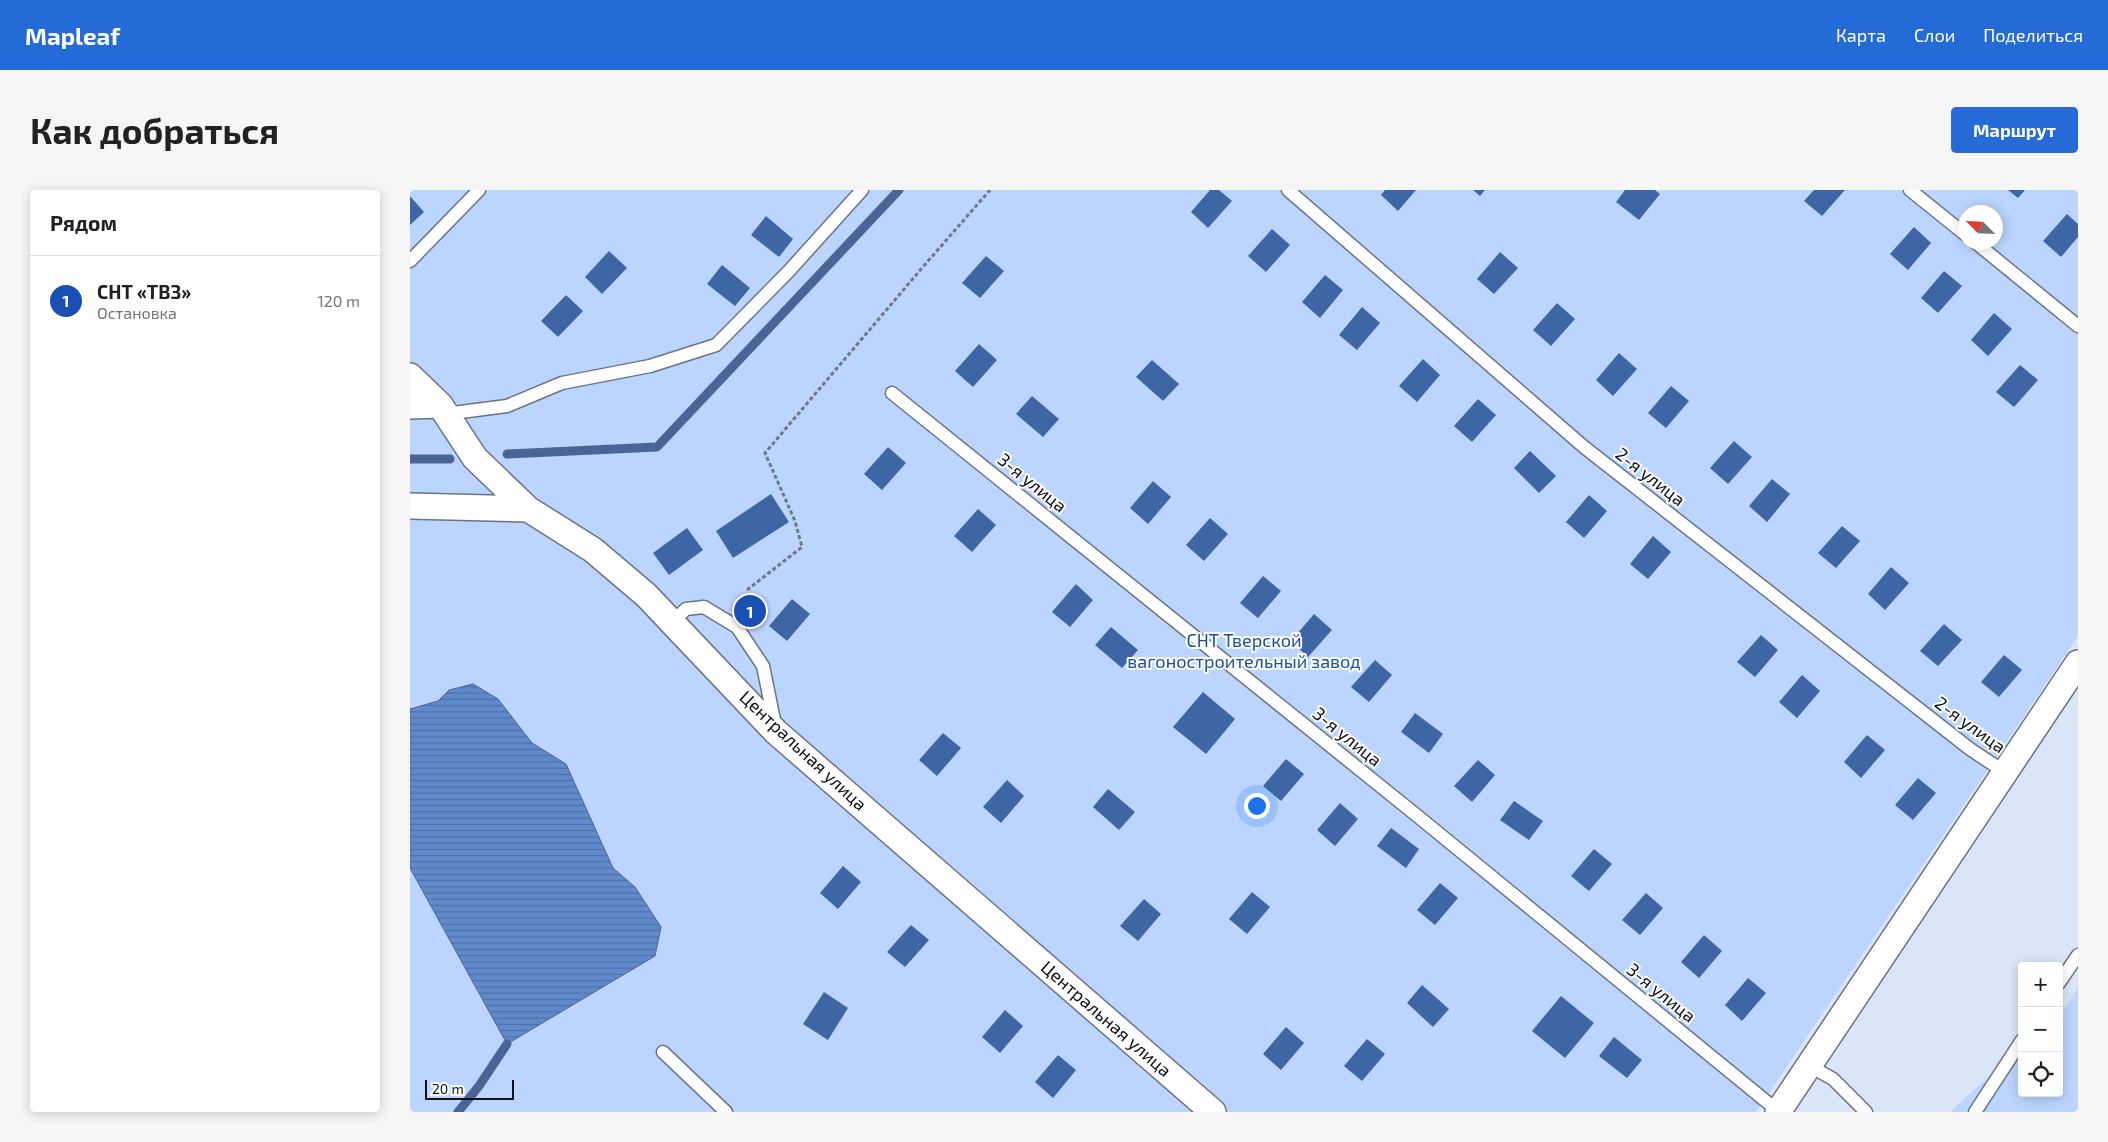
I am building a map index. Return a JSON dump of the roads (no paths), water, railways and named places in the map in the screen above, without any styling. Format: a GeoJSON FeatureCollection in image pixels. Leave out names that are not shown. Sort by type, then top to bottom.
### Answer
{"type":"FeatureCollection","features":[{"type":"Feature","properties":{"kind":"street","name":"Центральная улица"},"geometry":{"type":"LineString","coordinates":[[410,376],[443,409],[475,458],[528,509],[593,550],[646,595],[776,732],[1213,1112]]}},
{"type":"Feature","properties":{"kind":"street"},"geometry":{"type":"LineString","coordinates":[[410,406],[443,409]]}},
{"type":"Feature","properties":{"kind":"street"},"geometry":{"type":"LineString","coordinates":[[410,506],[528,509]]}},
{"type":"Feature","properties":{"kind":"street"},"geometry":{"type":"LineString","coordinates":[[1778,1112],[2078,663]]}},
{"type":"Feature","properties":{"kind":"lane"},"geometry":{"type":"LineString","coordinates":[[410,261],[479,190]]}},
{"type":"Feature","properties":{"kind":"lane"},"geometry":{"type":"LineString","coordinates":[[443,409],[507,406],[562,383],[650,366],[716,344],[788,272],[862,190]]}},
{"type":"Feature","properties":{"kind":"lane","name":"2-я улица"},"geometry":{"type":"LineString","coordinates":[[1288,190],[1584,447],[1970,749],[2006,772]]}},
{"type":"Feature","properties":{"kind":"lane"},"geometry":{"type":"LineString","coordinates":[[1910,190],[1958,229]]}},
{"type":"Feature","properties":{"kind":"lane"},"geometry":{"type":"LineString","coordinates":[[1985,250],[2078,326]]}},
{"type":"Feature","properties":{"kind":"lane","name":"3-я улица"},"geometry":{"type":"LineString","coordinates":[[892,393],[1415,814],[1778,1112]]}},
{"type":"Feature","properties":{"kind":"lane"},"geometry":{"type":"LineString","coordinates":[[672,622],[686,610],[704,607],[737,627],[763,666],[776,732]]}},
{"type":"Feature","properties":{"kind":"lane"},"geometry":{"type":"LineString","coordinates":[[2063,977],[2078,955]]}},
{"type":"Feature","properties":{"kind":"lane"},"geometry":{"type":"LineString","coordinates":[[1975,1112],[2018,1046]]}},
{"type":"Feature","properties":{"kind":"lane"},"geometry":{"type":"LineString","coordinates":[[663,1052],[726,1112]]}},
{"type":"Feature","properties":{"kind":"lane"},"geometry":{"type":"LineString","coordinates":[[1808,1066],[1833,1079],[1866,1112]]}},
{"type":"Feature","properties":{"kind":"water"},"geometry":{"type":"Polygon","coordinates":[[[473,684],[498,699],[532,743],[566,764],[613,868],[635,887],[661,927],[655,956],[507,1044],[410,868],[410,709],[438,701],[449,690],[473,684]]]}},
{"type":"Feature","properties":{"kind":"waterway"},"geometry":{"type":"LineString","coordinates":[[507,454],[657,447],[899,190]]}},
{"type":"Feature","properties":{"kind":"waterway"},"geometry":{"type":"LineString","coordinates":[[410,459],[450,459]]}},
{"type":"Feature","properties":{"kind":"waterway"},"geometry":{"type":"LineString","coordinates":[[458,1112],[479,1086],[507,1044]]}},
{"type":"Feature","properties":{"kind":"place","name":"СНТ «ТВЗ»"},"geometry":{"type":"Point","coordinates":[750,611]}},
{"type":"Feature","properties":{"kind":"park label","name":"СНТ Тверской вагоностроительный завод"},"geometry":{"type":"Point","coordinates":[1244,651]}}]}
